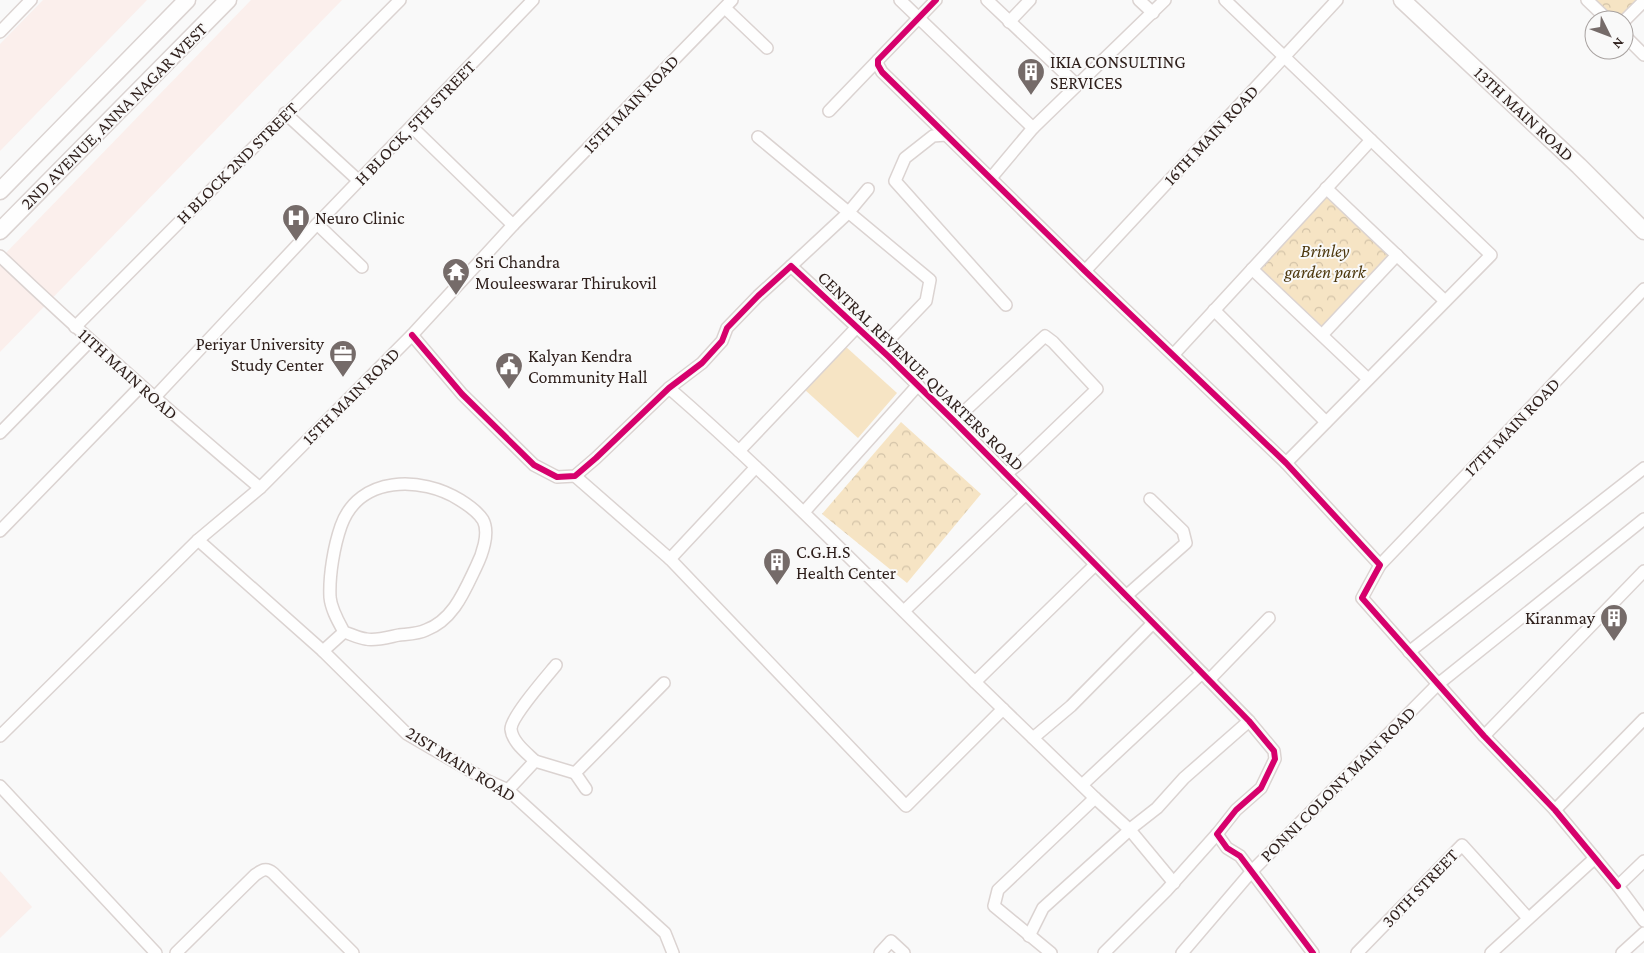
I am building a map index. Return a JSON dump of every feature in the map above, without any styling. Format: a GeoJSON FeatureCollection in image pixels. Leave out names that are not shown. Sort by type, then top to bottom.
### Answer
{"type":"FeatureCollection","features":[{"type":"Feature","properties":{"kind":"main road","name":"2ND AVENUE, ANNA NAGAR WEST"},"geometry":{"type":"LineString","coordinates":[[0,191],[187,0]]}},
{"type":"Feature","properties":{"kind":"main road","name":"2ND AVENUE, ANNA NAGAR WEST"},"geometry":{"type":"LineString","coordinates":[[0,231],[228,0]]}},
{"type":"Feature","properties":{"kind":"main road","name":"13TH MAIN ROAD"},"geometry":{"type":"LineString","coordinates":[[1402,0],[1579,166],[1644,231]]}},
{"type":"Feature","properties":{"kind":"street"},"geometry":{"type":"LineString","coordinates":[[0,32],[31,0]]}},
{"type":"Feature","properties":{"kind":"street","name":"H BLOCK 2ND STREET"},"geometry":{"type":"LineString","coordinates":[[75,327],[285,113],[400,0]]}},
{"type":"Feature","properties":{"kind":"street","name":"H BLOCK, 5TH STREET"},"geometry":{"type":"LineString","coordinates":[[154,398],[317,224],[533,0]]}},
{"type":"Feature","properties":{"kind":"street"},"geometry":{"type":"LineString","coordinates":[[900,0],[1033,128]]}},
{"type":"Feature","properties":{"kind":"street"},"geometry":{"type":"LineString","coordinates":[[829,111],[936,0]]}},
{"type":"Feature","properties":{"kind":"street"},"geometry":{"type":"LineString","coordinates":[[987,0],[1077,85]]}},
{"type":"Feature","properties":{"kind":"street"},"geometry":{"type":"LineString","coordinates":[[1010,22],[1030,0]]}},
{"type":"Feature","properties":{"kind":"street"},"geometry":{"type":"LineString","coordinates":[[1139,0],[1153,13]]}},
{"type":"Feature","properties":{"kind":"street"},"geometry":{"type":"LineString","coordinates":[[991,178],[1033,128],[1165,0]]}},
{"type":"Feature","properties":{"kind":"street"},"geometry":{"type":"LineString","coordinates":[[1225,0],[1491,255],[1286,463]]}},
{"type":"Feature","properties":{"kind":"street","name":"16TH MAIN ROAD"},"geometry":{"type":"LineString","coordinates":[[1085,270],[1338,0]]}},
{"type":"Feature","properties":{"kind":"street"},"geometry":{"type":"LineString","coordinates":[[1587,0],[1598,10]]}},
{"type":"Feature","properties":{"kind":"street"},"geometry":{"type":"LineString","coordinates":[[1634,11],[1644,1]]}},
{"type":"Feature","properties":{"kind":"street"},"geometry":{"type":"LineString","coordinates":[[728,4],[767,48]]}},
{"type":"Feature","properties":{"kind":"street","name":"15TH MAIN ROAD"},"geometry":{"type":"LineString","coordinates":[[0,736],[198,540],[260,488],[412,335],[513,225],[728,4]]}},
{"type":"Feature","properties":{"kind":"street"},"geometry":{"type":"LineString","coordinates":[[1634,46],[1644,55]]}},
{"type":"Feature","properties":{"kind":"street"},"geometry":{"type":"LineString","coordinates":[[878,60],[878,65],[882,72],[1286,463],[1380,565]]}},
{"type":"Feature","properties":{"kind":"street"},"geometry":{"type":"LineString","coordinates":[[285,113],[359,181]]}},
{"type":"Feature","properties":{"kind":"street"},"geometry":{"type":"LineString","coordinates":[[412,127],[513,225]]}},
{"type":"Feature","properties":{"kind":"street"},"geometry":{"type":"LineString","coordinates":[[946,135],[933,136],[905,158],[895,181],[1006,305]]}},
{"type":"Feature","properties":{"kind":"street"},"geometry":{"type":"LineString","coordinates":[[758,137],[930,280],[926,301],[880,349]]}},
{"type":"Feature","properties":{"kind":"street"},"geometry":{"type":"LineString","coordinates":[[1174,354],[1371,140]]}},
{"type":"Feature","properties":{"kind":"street"},"geometry":{"type":"LineString","coordinates":[[1326,188],[1445,301]]}},
{"type":"Feature","properties":{"kind":"street"},"geometry":{"type":"LineString","coordinates":[[412,335],[462,394],[534,465],[556,477],[575,476],[669,388],[702,363],[722,341],[727,328],[758,296],[848,213],[868,189]]}},
{"type":"Feature","properties":{"kind":"street"},"geometry":{"type":"LineString","coordinates":[[317,224],[362,267]]}},
{"type":"Feature","properties":{"kind":"street"},"geometry":{"type":"LineString","coordinates":[[1322,335],[1397,255]]}},
{"type":"Feature","properties":{"kind":"street","name":"11TH MAIN ROAD"},"geometry":{"type":"LineString","coordinates":[[0,256],[140,386],[260,488]]}},
{"type":"Feature","properties":{"kind":"street","name":"CENTRAL REVENUE QUARTERS ROAD"},"geometry":{"type":"LineString","coordinates":[[791,266],[954,421],[1249,721],[1274,751],[1275,759],[1261,788],[1236,810],[1217,834]]}},
{"type":"Feature","properties":{"kind":"street"},"geometry":{"type":"LineString","coordinates":[[1252,270],[1368,379]]}},
{"type":"Feature","properties":{"kind":"street","name":"17TH MAIN ROAD"},"geometry":{"type":"LineString","coordinates":[[1408,652],[1362,598],[1380,565],[1644,290]]}},
{"type":"Feature","properties":{"kind":"street"},"geometry":{"type":"LineString","coordinates":[[1214,310],[1326,422]]}},
{"type":"Feature","properties":{"kind":"street"},"geometry":{"type":"LineString","coordinates":[[739,451],[857,327]]}},
{"type":"Feature","properties":{"kind":"street"},"geometry":{"type":"LineString","coordinates":[[954,421],[1045,336],[1054,342],[1097,389],[1006,474]]}},
{"type":"Feature","properties":{"kind":"street"},"geometry":{"type":"LineString","coordinates":[[0,433],[90,341]]}},
{"type":"Feature","properties":{"kind":"street"},"geometry":{"type":"LineString","coordinates":[[804,512],[918,385]]}},
{"type":"Feature","properties":{"kind":"street"},"geometry":{"type":"LineString","coordinates":[[0,531],[140,386]]}},
{"type":"Feature","properties":{"kind":"street"},"geometry":{"type":"LineString","coordinates":[[669,388],[804,512],[975,682],[1130,830],[1174,883]]}},
{"type":"Feature","properties":{"kind":"street"},"geometry":{"type":"LineString","coordinates":[[670,559],[756,467]]}},
{"type":"Feature","properties":{"kind":"street"},"geometry":{"type":"LineString","coordinates":[[1644,483],[1640,471],[1408,652],[1484,736],[1555,810],[1618,886],[1644,921]]}},
{"type":"Feature","properties":{"kind":"street"},"geometry":{"type":"LineString","coordinates":[[575,476],[670,559],[906,806],[1003,709]]}},
{"type":"Feature","properties":{"kind":"street"},"geometry":{"type":"LineString","coordinates":[[393,484],[433,487],[446,491],[469,505],[483,520],[486,534],[479,562],[459,602],[443,621],[425,631],[386,638],[367,639],[344,632],[330,598],[334,545],[342,523],[354,504],[371,490],[393,484]]}},
{"type":"Feature","properties":{"kind":"street"},"geometry":{"type":"LineString","coordinates":[[904,611],[1026,494]]}},
{"type":"Feature","properties":{"kind":"street"},"geometry":{"type":"LineString","coordinates":[[1126,596],[1186,543],[1183,532],[1150,499]]}},
{"type":"Feature","properties":{"kind":"street","name":"PONNI COLONY MAIN ROAD"},"geometry":{"type":"LineString","coordinates":[[1182,953],[1252,871],[1437,685],[1644,519]]}},
{"type":"Feature","properties":{"kind":"street","name":"21ST MAIN ROAD"},"geometry":{"type":"LineString","coordinates":[[198,540],[323,651],[407,734],[486,780],[508,790],[665,933],[673,953]]}},
{"type":"Feature","properties":{"kind":"street"},"geometry":{"type":"LineString","coordinates":[[975,682],[1095,565]]}},
{"type":"Feature","properties":{"kind":"street"},"geometry":{"type":"LineString","coordinates":[[1484,736],[1644,571]]}},
{"type":"Feature","properties":{"kind":"street"},"geometry":{"type":"LineString","coordinates":[[1082,785],[1269,618]]}},
{"type":"Feature","properties":{"kind":"street"},"geometry":{"type":"LineString","coordinates":[[1033,738],[1071,706],[1149,619]]}},
{"type":"Feature","properties":{"kind":"street"},"geometry":{"type":"LineString","coordinates":[[323,651],[344,632]]}},
{"type":"Feature","properties":{"kind":"street"},"geometry":{"type":"LineString","coordinates":[[556,665],[516,717],[511,729],[514,739],[535,761],[574,773],[586,789]]}},
{"type":"Feature","properties":{"kind":"street"},"geometry":{"type":"LineString","coordinates":[[574,773],[664,683]]}},
{"type":"Feature","properties":{"kind":"street"},"geometry":{"type":"LineString","coordinates":[[1555,810],[1644,719]]}},
{"type":"Feature","properties":{"kind":"street"},"geometry":{"type":"LineString","coordinates":[[1029,936],[1043,908],[1157,808],[1184,778],[1249,721]]}},
{"type":"Feature","properties":{"kind":"street"},"geometry":{"type":"LineString","coordinates":[[508,790],[535,761]]}},
{"type":"Feature","properties":{"kind":"street"},"geometry":{"type":"LineString","coordinates":[[0,786],[156,953]]}},
{"type":"Feature","properties":{"kind":"street"},"geometry":{"type":"LineString","coordinates":[[1051,953],[994,906],[998,890],[1095,798]]}},
{"type":"Feature","properties":{"kind":"street"},"geometry":{"type":"LineString","coordinates":[[1104,953],[1174,883],[1217,834],[1227,848],[1240,856],[1252,871],[1312,953]]}},
{"type":"Feature","properties":{"kind":"street","name":"30TH STREET"},"geometry":{"type":"LineString","coordinates":[[1357,953],[1462,845],[1528,918]]}},
{"type":"Feature","properties":{"kind":"street"},"geometry":{"type":"LineString","coordinates":[[1491,953],[1595,858]]}},
{"type":"Feature","properties":{"kind":"street"},"geometry":{"type":"LineString","coordinates":[[1618,886],[1644,861]]}},
{"type":"Feature","properties":{"kind":"street"},"geometry":{"type":"LineString","coordinates":[[176,953],[255,875],[265,869],[273,873],[353,953]]}},
{"type":"Feature","properties":{"kind":"street"},"geometry":{"type":"LineString","coordinates":[[1622,953],[1644,933]]}},
{"type":"Feature","properties":{"kind":"street"},"geometry":{"type":"LineString","coordinates":[[880,953],[892,941],[904,953]]}},
{"type":"Feature","properties":{"kind":"shaded area"},"geometry":{"type":"Polygon","coordinates":[[[43,0],[147,0],[0,151],[0,44],[43,0]]]}},
{"type":"Feature","properties":{"kind":"shaded area"},"geometry":{"type":"Polygon","coordinates":[[[251,0],[342,0],[0,352],[0,259],[251,0]]]}},
{"type":"Feature","properties":{"kind":"shaded area"},"geometry":{"type":"Polygon","coordinates":[[[0,871],[32,907],[0,938],[0,871]]]}},
{"type":"Feature","properties":{"kind":"green space"},"geometry":{"type":"Polygon","coordinates":[[[1587,0],[1644,0],[1634,10],[1598,10],[1587,0]]]}},
{"type":"Feature","properties":{"kind":"green space","name":"Brinley garden park"},"geometry":{"type":"Polygon","coordinates":[[[1326,188],[1397,255],[1322,335],[1252,269],[1326,188]]]}},
{"type":"Feature","properties":{"kind":"green space"},"geometry":{"type":"Polygon","coordinates":[[[845,346],[897,393],[858,438],[804,389],[845,346]]]}},
{"type":"Feature","properties":{"kind":"green space"},"geometry":{"type":"Polygon","coordinates":[[[901,422],[981,494],[907,583],[822,514],[901,422]]]}},
{"type":"Feature","properties":{"kind":"cycle path"},"geometry":{"type":"LineString","coordinates":[[936,0],[878,60],[878,65],[882,72],[1085,271],[1286,463],[1380,565],[1362,598],[1484,736],[1555,810],[1618,886]]}},
{"type":"Feature","properties":{"kind":"cycle path"},"geometry":{"type":"LineString","coordinates":[[412,335],[462,394],[534,465],[557,477],[575,476],[669,388],[702,363],[722,341],[727,328],[791,266],[889,357],[954,421],[1249,721],[1274,751],[1275,759],[1261,788],[1236,810],[1217,834],[1227,848],[1240,856],[1313,953]]}},
{"type":"Feature","properties":{"kind":"place","name":"IKIA CONSULTING SERVICES"},"geometry":{"type":"Point","coordinates":[1031,96]}},
{"type":"Feature","properties":{"kind":"place","name":"Neuro Clinic"},"geometry":{"type":"Point","coordinates":[296,242]}},
{"type":"Feature","properties":{"kind":"place","name":"Sri Chandra Mouleeswarar Thirukovil"},"geometry":{"type":"Point","coordinates":[456,296]}},
{"type":"Feature","properties":{"kind":"place","name":"Periyar University Study Center"},"geometry":{"type":"Point","coordinates":[343,378]}},
{"type":"Feature","properties":{"kind":"place","name":"Kalyan Kendra Community Hall"},"geometry":{"type":"Point","coordinates":[509,390]}},
{"type":"Feature","properties":{"kind":"place","name":"C.G.H.S Health Center"},"geometry":{"type":"Point","coordinates":[777,586]}},
{"type":"Feature","properties":{"kind":"place","name":"Kiranmay"},"geometry":{"type":"Point","coordinates":[1614,642]}}]}
